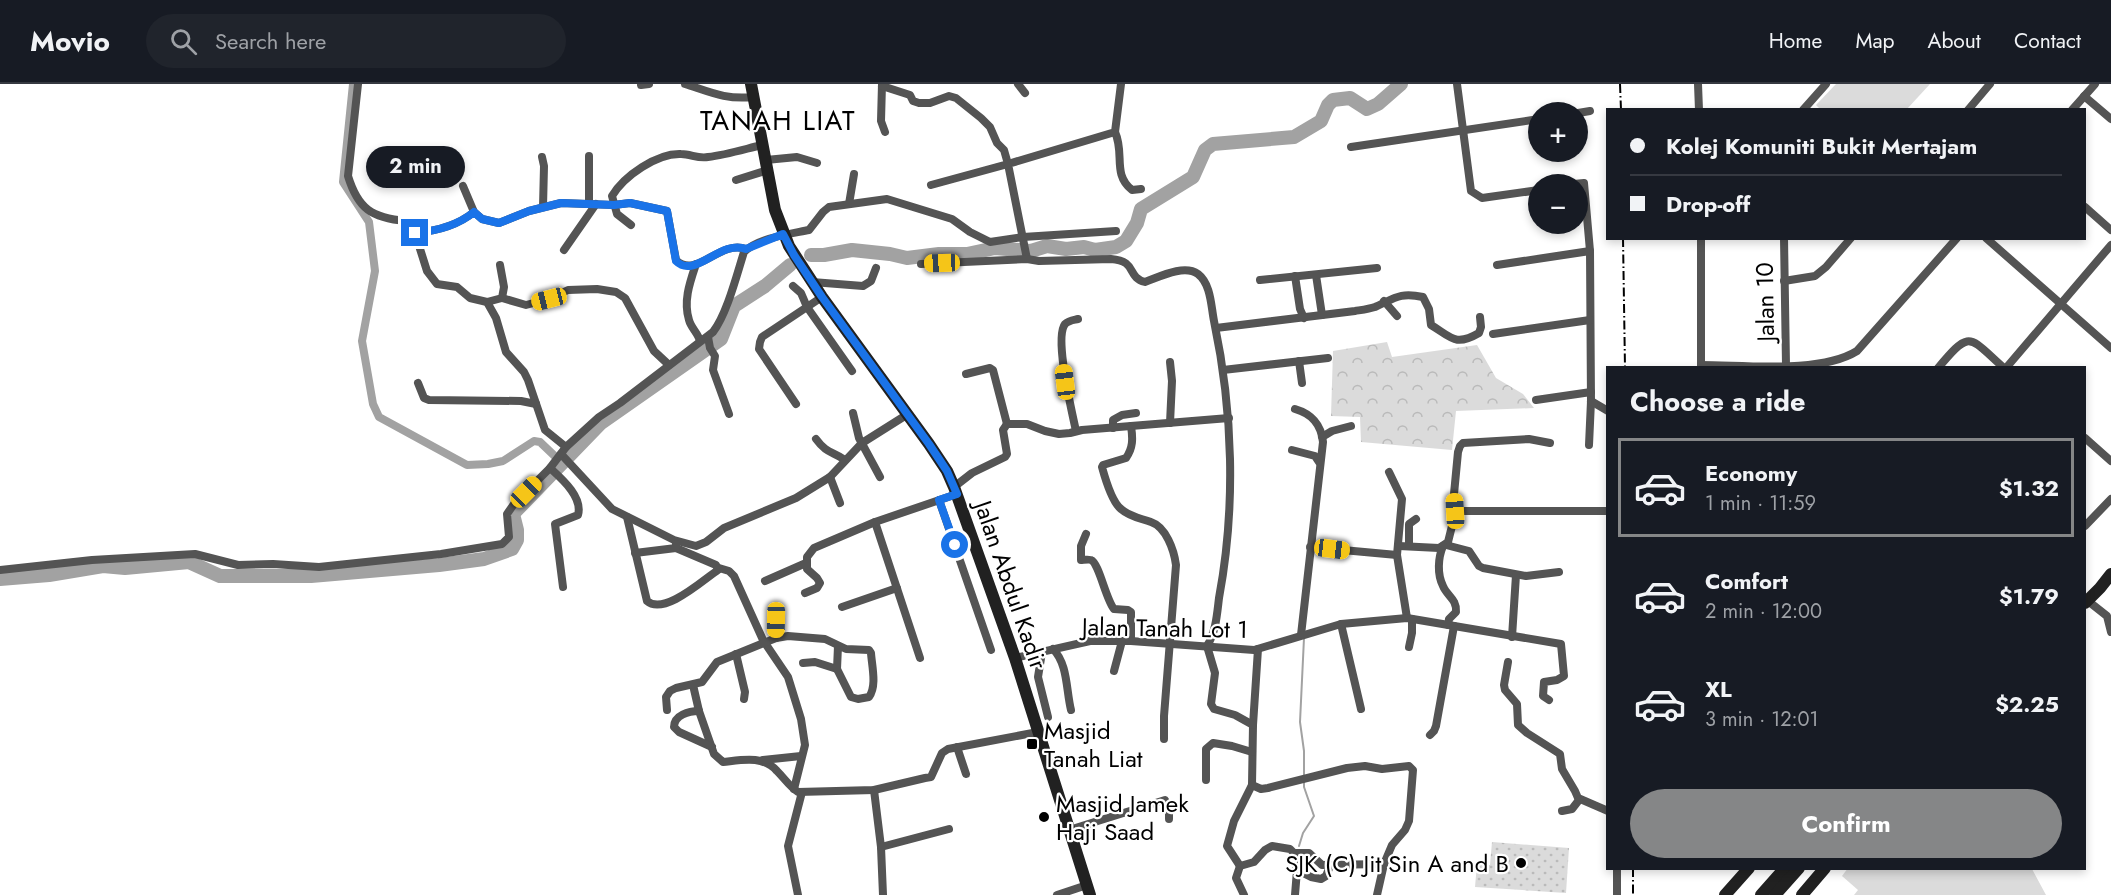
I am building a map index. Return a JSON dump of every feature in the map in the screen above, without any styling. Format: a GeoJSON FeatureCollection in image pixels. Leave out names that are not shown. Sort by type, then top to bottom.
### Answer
{"type":"FeatureCollection","features":[{"type":"Feature","properties":{"kind":"main road","name":"Jalan Abdul Kadir"},"geometry":{"type":"LineString","coordinates":[[751,84],[775,210],[783,234],[822,297],[947,471],[955,490],[1015,658],[1089,890]]}},
{"type":"Feature","properties":{"kind":"main road"},"geometry":{"type":"LineString","coordinates":[[2086,602],[2111,574]]}},
{"type":"Feature","properties":{"kind":"main road"},"geometry":{"type":"LineString","coordinates":[[1725,895],[1747,870]]}},
{"type":"Feature","properties":{"kind":"main road"},"geometry":{"type":"LineString","coordinates":[[1761,895],[1783,870]]}},
{"type":"Feature","properties":{"kind":"main road"},"geometry":{"type":"LineString","coordinates":[[1775,895],[1797,870]]}},
{"type":"Feature","properties":{"kind":"main road"},"geometry":{"type":"LineString","coordinates":[[1802,895],[1823,870]]}},
{"type":"Feature","properties":{"kind":"street"},"geometry":{"type":"LineString","coordinates":[[358,84],[348,176],[352,187],[374,215],[406,221],[415,233],[432,280],[437,284],[457,287],[470,298],[486,302],[501,298],[526,305],[549,299],[568,290],[597,289],[616,292],[625,298],[654,351],[669,365]]}},
{"type":"Feature","properties":{"kind":"street"},"geometry":{"type":"LineString","coordinates":[[685,84],[728,98],[753,97]]}},
{"type":"Feature","properties":{"kind":"street"},"geometry":{"type":"LineString","coordinates":[[1018,84],[1025,93]]}},
{"type":"Feature","properties":{"kind":"street"},"geometry":{"type":"LineString","coordinates":[[1120,84],[1115,132],[1120,142],[1120,172],[1132,190],[1142,189]]}},
{"type":"Feature","properties":{"kind":"street"},"geometry":{"type":"LineString","coordinates":[[1457,84],[1471,191],[1482,198],[1528,192]]}},
{"type":"Feature","properties":{"kind":"street"},"geometry":{"type":"LineString","coordinates":[[1698,84],[1699,108]]}},
{"type":"Feature","properties":{"kind":"street"},"geometry":{"type":"LineString","coordinates":[[1805,108],[1826,84]]}},
{"type":"Feature","properties":{"kind":"street"},"geometry":{"type":"LineString","coordinates":[[1970,108],[1990,84]]}},
{"type":"Feature","properties":{"kind":"street"},"geometry":{"type":"LineString","coordinates":[[2074,108],[2095,84]]}},
{"type":"Feature","properties":{"kind":"street"},"geometry":{"type":"LineString","coordinates":[[885,132],[881,121],[882,85],[910,95],[913,101],[919,103],[930,103],[949,96],[956,98],[981,118],[990,127],[997,143],[1004,150],[1026,256]]}},
{"type":"Feature","properties":{"kind":"street"},"geometry":{"type":"LineString","coordinates":[[2084,96],[2111,120]]}},
{"type":"Feature","properties":{"kind":"street"},"geometry":{"type":"LineString","coordinates":[[1351,147],[1528,121]]}},
{"type":"Feature","properties":{"kind":"street"},"geometry":{"type":"LineString","coordinates":[[931,185],[1115,132]]}},
{"type":"Feature","properties":{"kind":"street"},"geometry":{"type":"LineString","coordinates":[[632,225],[617,214],[612,196],[634,172],[666,155],[709,157],[762,145]]}},
{"type":"Feature","properties":{"kind":"street"},"geometry":{"type":"LineString","coordinates":[[564,250],[593,204],[589,156]]}},
{"type":"Feature","properties":{"kind":"street"},"geometry":{"type":"LineString","coordinates":[[542,157],[544,166],[543,207]]}},
{"type":"Feature","properties":{"kind":"street"},"geometry":{"type":"LineString","coordinates":[[736,180],[767,165],[797,157],[817,163]]}},
{"type":"Feature","properties":{"kind":"street"},"geometry":{"type":"LineString","coordinates":[[849,204],[854,174]]}},
{"type":"Feature","properties":{"kind":"street"},"geometry":{"type":"LineString","coordinates":[[463,186],[474,212],[482,219],[499,223],[529,211],[561,203],[614,205],[630,203],[667,211],[676,261],[679,264],[696,264],[706,261],[726,248],[746,249],[783,234],[809,230],[827,208],[887,199],[952,219],[990,242],[1116,231]]}},
{"type":"Feature","properties":{"kind":"street"},"geometry":{"type":"LineString","coordinates":[[2086,208],[2111,230]]}},
{"type":"Feature","properties":{"kind":"street"},"geometry":{"type":"LineString","coordinates":[[415,233],[438,231],[465,219],[474,212]]}},
{"type":"Feature","properties":{"kind":"street"},"geometry":{"type":"LineString","coordinates":[[1588,228],[1591,397],[1589,445]]}},
{"type":"Feature","properties":{"kind":"street"},"geometry":{"type":"LineString","coordinates":[[1701,240],[1701,366],[1786,365],[1839,360],[1857,351],[1955,240]]}},
{"type":"Feature","properties":{"kind":"street","name":"Jalan 10"},"geometry":{"type":"LineString","coordinates":[[1784,240],[1786,365]]}},
{"type":"Feature","properties":{"kind":"street"},"geometry":{"type":"LineString","coordinates":[[1784,281],[1815,276],[1849,240]]}},
{"type":"Feature","properties":{"kind":"street"},"geometry":{"type":"LineString","coordinates":[[1988,240],[2111,348]]}},
{"type":"Feature","properties":{"kind":"street"},"geometry":{"type":"LineString","coordinates":[[2007,366],[2111,245]]}},
{"type":"Feature","properties":{"kind":"street"},"geometry":{"type":"LineString","coordinates":[[0,570],[92,560],[195,554],[238,565],[273,564],[319,567],[441,555],[502,544],[509,537],[507,514],[514,504],[598,417],[669,365],[707,342],[719,324],[746,249]]}},
{"type":"Feature","properties":{"kind":"street"},"geometry":{"type":"LineString","coordinates":[[1497,265],[1590,251]]}},
{"type":"Feature","properties":{"kind":"street"},"geometry":{"type":"LineString","coordinates":[[921,264],[1026,256],[1039,261],[1122,260],[1128,263],[1136,279],[1145,282],[1170,273],[1192,272],[1207,285],[1216,328],[1229,418],[1231,463],[1223,577],[1213,636],[1207,646],[1215,673],[1212,707],[1235,715],[1253,725]]}},
{"type":"Feature","properties":{"kind":"street"},"geometry":{"type":"LineString","coordinates":[[696,264],[687,295],[688,319],[715,356],[713,370],[729,414]]}},
{"type":"Feature","properties":{"kind":"street"},"geometry":{"type":"LineString","coordinates":[[500,266],[504,287],[501,298]]}},
{"type":"Feature","properties":{"kind":"street"},"geometry":{"type":"LineString","coordinates":[[812,282],[863,286],[871,281],[876,268]]}},
{"type":"Feature","properties":{"kind":"street"},"geometry":{"type":"LineString","coordinates":[[1260,280],[1377,268]]}},
{"type":"Feature","properties":{"kind":"street"},"geometry":{"type":"LineString","coordinates":[[1316,275],[1322,315]]}},
{"type":"Feature","properties":{"kind":"street"},"geometry":{"type":"LineString","coordinates":[[1296,276],[1300,309],[1304,318]]}},
{"type":"Feature","properties":{"kind":"street"},"geometry":{"type":"LineString","coordinates":[[793,286],[801,293],[807,307],[852,371]]}},
{"type":"Feature","properties":{"kind":"street"},"geometry":{"type":"LineString","coordinates":[[1216,328],[1374,307],[1384,301],[1409,294],[1423,297],[1430,309],[1431,325],[1447,337],[1457,340],[1468,339],[1479,333],[1480,317]]}},
{"type":"Feature","properties":{"kind":"street"},"geometry":{"type":"LineString","coordinates":[[796,404],[759,349],[759,345],[762,337],[822,297]]}},
{"type":"Feature","properties":{"kind":"street"},"geometry":{"type":"LineString","coordinates":[[1384,301],[1397,316]]}},
{"type":"Feature","properties":{"kind":"street"},"geometry":{"type":"LineString","coordinates":[[486,302],[496,318],[506,352],[524,372],[545,430],[568,462],[607,505],[734,576],[765,642],[788,677],[805,744],[801,756],[798,791],[788,846],[798,895]]}},
{"type":"Feature","properties":{"kind":"street"},"geometry":{"type":"LineString","coordinates":[[1076,431],[1065,382],[1061,336],[1064,325],[1071,320],[1078,319]]}},
{"type":"Feature","properties":{"kind":"street"},"geometry":{"type":"LineString","coordinates":[[1493,334],[1590,320]]}},
{"type":"Feature","properties":{"kind":"street"},"geometry":{"type":"LineString","coordinates":[[1940,366],[1958,344],[1966,340],[1976,342],[2003,366]]}},
{"type":"Feature","properties":{"kind":"street"},"geometry":{"type":"LineString","coordinates":[[1222,370],[1328,358]]}},
{"type":"Feature","properties":{"kind":"street"},"geometry":{"type":"LineString","coordinates":[[1299,361],[1302,383]]}},
{"type":"Feature","properties":{"kind":"street"},"geometry":{"type":"LineString","coordinates":[[1170,362],[1172,381],[1170,423]]}},
{"type":"Feature","properties":{"kind":"street"},"geometry":{"type":"LineString","coordinates":[[805,593],[817,588],[820,583],[818,578],[807,569],[807,557],[814,548],[875,522],[939,500],[955,490],[972,473],[1005,457],[1007,454],[1004,430],[1007,424],[995,373],[990,368],[966,374]]}},
{"type":"Feature","properties":{"kind":"street"},"geometry":{"type":"LineString","coordinates":[[418,383],[424,398],[429,400],[521,401],[536,404]]}},
{"type":"Feature","properties":{"kind":"street"},"geometry":{"type":"LineString","coordinates":[[1536,400],[1591,397],[1606,409]]}},
{"type":"Feature","properties":{"kind":"street"},"geometry":{"type":"LineString","coordinates":[[1295,409],[1312,416],[1322,431],[1301,635]]}},
{"type":"Feature","properties":{"kind":"street"},"geometry":{"type":"LineString","coordinates":[[853,413],[862,443],[880,477]]}},
{"type":"Feature","properties":{"kind":"street"},"geometry":{"type":"LineString","coordinates":[[1113,428],[1113,420],[1118,416],[1136,413]]}},
{"type":"Feature","properties":{"kind":"street"},"geometry":{"type":"LineString","coordinates":[[635,553],[676,544],[696,546],[706,542],[724,528],[796,498],[830,477],[862,443],[908,414]]}},
{"type":"Feature","properties":{"kind":"street"},"geometry":{"type":"LineString","coordinates":[[1007,424],[1027,424],[1059,434],[1229,418]]}},
{"type":"Feature","properties":{"kind":"street"},"geometry":{"type":"LineString","coordinates":[[1131,426],[1131,451],[1126,459],[1102,467],[1115,503],[1132,517],[1154,523],[1166,536],[1176,565],[1164,739]]}},
{"type":"Feature","properties":{"kind":"street"},"geometry":{"type":"LineString","coordinates":[[1322,437],[1332,431],[1351,426]]}},
{"type":"Feature","properties":{"kind":"street"},"geometry":{"type":"LineString","coordinates":[[816,439],[828,452],[845,460]]}},
{"type":"Feature","properties":{"kind":"street"},"geometry":{"type":"LineString","coordinates":[[1430,735],[1436,726],[1451,626],[1449,619],[1456,612],[1456,606],[1442,585],[1439,555],[1451,532],[1460,446],[1463,443],[1529,439],[1550,443]]}},
{"type":"Feature","properties":{"kind":"street"},"geometry":{"type":"LineString","coordinates":[[2086,439],[2111,461]]}},
{"type":"Feature","properties":{"kind":"street"},"geometry":{"type":"LineString","coordinates":[[1292,450],[1315,456],[1319,462]]}},
{"type":"Feature","properties":{"kind":"street"},"geometry":{"type":"LineString","coordinates":[[551,468],[572,491],[579,508],[578,515],[555,524],[563,586]]}},
{"type":"Feature","properties":{"kind":"street"},"geometry":{"type":"LineString","coordinates":[[1389,472],[1402,499],[1402,549],[1412,633],[1409,646]]}},
{"type":"Feature","properties":{"kind":"street"},"geometry":{"type":"LineString","coordinates":[[830,477],[840,503]]}},
{"type":"Feature","properties":{"kind":"street"},"geometry":{"type":"LineString","coordinates":[[2086,525],[2111,499]]}},
{"type":"Feature","properties":{"kind":"street"},"geometry":{"type":"LineString","coordinates":[[939,500],[992,651]]}},
{"type":"Feature","properties":{"kind":"street"},"geometry":{"type":"LineString","coordinates":[[1455,511],[1606,511]]}},
{"type":"Feature","properties":{"kind":"street"},"geometry":{"type":"LineString","coordinates":[[627,517],[647,601],[651,605],[661,605],[683,596],[719,568]]}},
{"type":"Feature","properties":{"kind":"street"},"geometry":{"type":"LineString","coordinates":[[1402,549],[1409,524],[1416,519]]}},
{"type":"Feature","properties":{"kind":"street"},"geometry":{"type":"LineString","coordinates":[[875,522],[920,658]]}},
{"type":"Feature","properties":{"kind":"street"},"geometry":{"type":"LineString","coordinates":[[1086,534],[1081,546],[1081,560],[1096,563],[1107,598],[1114,609],[1131,612],[1127,641],[1114,670]]}},
{"type":"Feature","properties":{"kind":"street"},"geometry":{"type":"LineString","coordinates":[[1310,547],[1402,549],[1438,548],[1444,545],[1469,551],[1479,566],[1483,568],[1526,576],[1559,572]]}},
{"type":"Feature","properties":{"kind":"street"},"geometry":{"type":"LineString","coordinates":[[765,581],[806,563]]}},
{"type":"Feature","properties":{"kind":"street"},"geometry":{"type":"LineString","coordinates":[[1512,637],[1516,575]]}},
{"type":"Feature","properties":{"kind":"street"},"geometry":{"type":"LineString","coordinates":[[842,607],[897,588]]}},
{"type":"Feature","properties":{"kind":"street"},"geometry":{"type":"LineString","coordinates":[[2086,602],[2109,613],[2111,632]]}},
{"type":"Feature","properties":{"kind":"street","name":"Jalan Tanah Lot 1"},"geometry":{"type":"LineString","coordinates":[[1015,658],[1090,641],[1258,649],[1341,624],[1409,618],[1561,644],[1564,676],[1557,680],[1544,682],[1543,696],[1549,700]]}},
{"type":"Feature","properties":{"kind":"street"},"geometry":{"type":"LineString","coordinates":[[776,620],[776,638]]}},
{"type":"Feature","properties":{"kind":"street"},"geometry":{"type":"LineString","coordinates":[[1341,624],[1361,709]]}},
{"type":"Feature","properties":{"kind":"street"},"geometry":{"type":"LineString","coordinates":[[667,710],[666,697],[670,691],[702,682],[717,663],[736,654],[776,638],[788,636],[825,639],[846,649],[864,649],[871,653],[874,684],[869,698],[858,699],[851,696],[837,669],[838,646]]}},
{"type":"Feature","properties":{"kind":"street"},"geometry":{"type":"LineString","coordinates":[[1053,649],[1059,656],[1063,668],[1071,710]]}},
{"type":"Feature","properties":{"kind":"street"},"geometry":{"type":"LineString","coordinates":[[1240,866],[1227,846],[1234,821],[1252,785],[1258,649]]}},
{"type":"Feature","properties":{"kind":"street"},"geometry":{"type":"LineString","coordinates":[[1042,652],[1038,677],[1048,717]]}},
{"type":"Feature","properties":{"kind":"street"},"geometry":{"type":"LineString","coordinates":[[736,654],[745,692],[744,699]]}},
{"type":"Feature","properties":{"kind":"street"},"geometry":{"type":"LineString","coordinates":[[802,663],[815,662],[837,669]]}},
{"type":"Feature","properties":{"kind":"street"},"geometry":{"type":"LineString","coordinates":[[1508,662],[1504,685],[1505,690],[1516,704],[1518,725],[1560,754],[1562,770],[1580,800],[1606,810]]}},
{"type":"Feature","properties":{"kind":"street"},"geometry":{"type":"LineString","coordinates":[[693,685],[699,711],[714,754],[723,762],[749,759],[763,761],[801,756]]}},
{"type":"Feature","properties":{"kind":"street"},"geometry":{"type":"LineString","coordinates":[[699,711],[677,717],[674,727],[679,732],[712,747]]}},
{"type":"Feature","properties":{"kind":"street"},"geometry":{"type":"LineString","coordinates":[[763,761],[775,768],[798,791],[874,790],[931,777],[942,753],[957,747],[1038,732]]}},
{"type":"Feature","properties":{"kind":"street"},"geometry":{"type":"LineString","coordinates":[[1206,780],[1206,749],[1213,743],[1252,752]]}},
{"type":"Feature","properties":{"kind":"street"},"geometry":{"type":"LineString","coordinates":[[957,747],[966,774]]}},
{"type":"Feature","properties":{"kind":"street"},"geometry":{"type":"LineString","coordinates":[[1252,785],[1258,789],[1268,788],[1326,772],[1365,766],[1382,768],[1409,766],[1413,770],[1409,821],[1405,830],[1392,845],[1384,864],[1377,895]]}},
{"type":"Feature","properties":{"kind":"street"},"geometry":{"type":"LineString","coordinates":[[874,790],[881,847],[883,895]]}},
{"type":"Feature","properties":{"kind":"street"},"geometry":{"type":"LineString","coordinates":[[1070,830],[1165,800],[1169,810],[1169,819]]}},
{"type":"Feature","properties":{"kind":"street"},"geometry":{"type":"LineString","coordinates":[[1562,811],[1572,809],[1580,800]]}},
{"type":"Feature","properties":{"kind":"street"},"geometry":{"type":"LineString","coordinates":[[881,847],[949,829]]}},
{"type":"Feature","properties":{"kind":"street"},"geometry":{"type":"LineString","coordinates":[[1240,866],[1254,862],[1264,850],[1272,846],[1290,849],[1294,853],[1297,870],[1295,895]]}},
{"type":"Feature","properties":{"kind":"street"},"geometry":{"type":"LineString","coordinates":[[1294,853],[1309,853],[1322,865],[1330,866],[1384,864]]}},
{"type":"Feature","properties":{"kind":"street"},"geometry":{"type":"LineString","coordinates":[[1240,866],[1236,878],[1244,895]]}},
{"type":"Feature","properties":{"kind":"street"},"geometry":{"type":"LineString","coordinates":[[1297,870],[1321,879],[1326,876],[1330,866]]}},
{"type":"Feature","properties":{"kind":"street"},"geometry":{"type":"LineString","coordinates":[[1617,870],[1617,895]]}},
{"type":"Feature","properties":{"kind":"street"},"geometry":{"type":"LineString","coordinates":[[1057,895],[1089,890]]}},
{"type":"Feature","properties":{"kind":"green space"},"geometry":{"type":"Polygon","coordinates":[[[1836,84],[1930,84],[1908,108],[1819,108],[1816,105],[1836,84]]]}},
{"type":"Feature","properties":{"kind":"green space"},"geometry":{"type":"Polygon","coordinates":[[[1387,342],[1392,357],[1477,345],[1496,378],[1523,394],[1534,408],[1456,411],[1452,450],[1361,442],[1360,417],[1331,416],[1333,351],[1387,342]]]}},
{"type":"Feature","properties":{"kind":"green space"},"geometry":{"type":"Polygon","coordinates":[[[1492,842],[1569,848],[1566,893],[1475,887],[1477,864],[1490,865],[1492,842]]]}},
{"type":"Feature","properties":{"kind":"green space"},"geometry":{"type":"Polygon","coordinates":[[[1846,870],[2033,870],[2046,895],[1854,895],[1858,890],[1842,876],[1846,870]]]}},
{"type":"Feature","properties":{"kind":"waterway"},"geometry":{"type":"LineString","coordinates":[[353,84],[343,182],[369,222],[375,271],[362,341],[373,404],[379,417],[467,465],[503,461],[534,441],[540,442],[562,463]]}},
{"type":"Feature","properties":{"kind":"waterway"},"geometry":{"type":"LineString","coordinates":[[811,255],[852,250],[907,258],[939,254],[967,254],[995,248],[1031,251],[1047,246],[1066,249],[1084,247],[1095,250],[1116,247],[1126,241],[1137,223],[1141,209],[1193,177],[1205,150],[1213,144],[1294,137],[1321,121],[1328,105],[1333,100],[1350,98],[1367,109],[1378,104],[1401,84]]}},
{"type":"Feature","properties":{"kind":"waterway"},"geometry":{"type":"LineString","coordinates":[[0,579],[49,575],[103,566],[125,568],[189,562],[220,576],[311,576],[484,559],[512,549],[517,540],[513,514],[601,423],[721,339],[734,306],[765,286],[790,265]]}},
{"type":"Feature","properties":{"kind":"waterway"},"geometry":{"type":"LineString","coordinates":[[1304,638],[1300,722],[1304,751],[1304,776]]}},
{"type":"Feature","properties":{"kind":"waterway"},"geometry":{"type":"LineString","coordinates":[[1299,846],[1303,833],[1314,816],[1304,781]]}},
{"type":"Feature","properties":{"kind":"railway"},"geometry":{"type":"LineString","coordinates":[[1620,84],[1621,108]]}},
{"type":"Feature","properties":{"kind":"railway"},"geometry":{"type":"LineString","coordinates":[[1623,240],[1625,366]]}},
{"type":"Feature","properties":{"kind":"railway"},"geometry":{"type":"LineString","coordinates":[[1633,870],[1633,895]]}},
{"type":"Feature","properties":{"kind":"place","name":"Masjid Tanah Liat"},"geometry":{"type":"Point","coordinates":[1032,744]}},
{"type":"Feature","properties":{"kind":"place","name":"Masjid Jamek Haji Saad"},"geometry":{"type":"Point","coordinates":[1044,817]}},
{"type":"Feature","properties":{"kind":"place","name":"SJK (C) Jit Sin A and B"},"geometry":{"type":"Point","coordinates":[1521,863]}},
{"type":"Feature","properties":{"kind":"district","name":"TANAH LIAT"},"geometry":{"type":"Point","coordinates":[778,120]}},
{"type":"Feature","properties":{"kind":"route"},"geometry":{"type":"LineString","coordinates":[[415,233],[438,231],[465,219],[474,212],[488,222],[499,223],[529,211],[561,203],[614,205],[630,203],[654,207],[669,213],[676,261],[679,264],[689,265],[706,261],[726,248],[746,249],[783,234],[822,297],[947,471],[957,494],[939,500],[955,545]]}}]}
